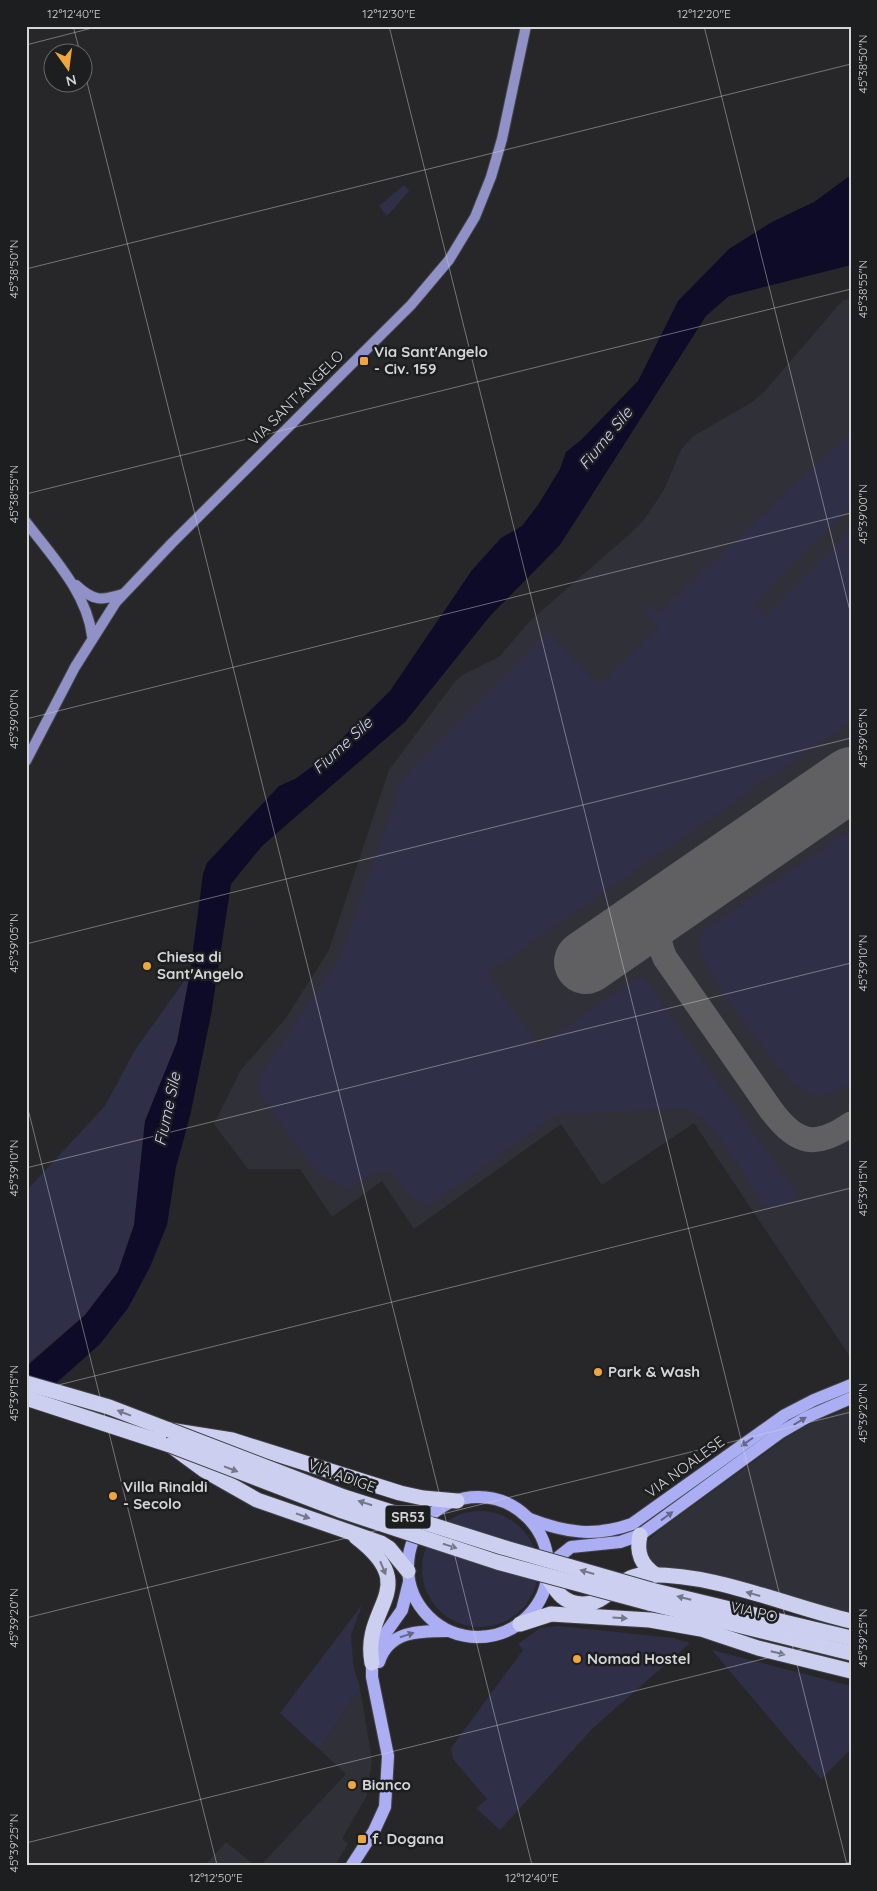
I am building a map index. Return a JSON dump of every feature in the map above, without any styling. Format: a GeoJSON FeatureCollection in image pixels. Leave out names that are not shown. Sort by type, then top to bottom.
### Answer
{"type":"FeatureCollection","features":[{"type":"Feature","properties":{"kind":"highway","name":"VIA ADIGE"},"geometry":{"type":"LineString","coordinates":[[26,1383],[109,1407],[170,1437]]}},
{"type":"Feature","properties":{"kind":"highway","name":"VIA ADIGE"},"geometry":{"type":"LineString","coordinates":[[26,1398],[170,1437],[344,1497],[502,1547],[650,1597]]}},
{"type":"Feature","properties":{"kind":"highway"},"geometry":{"type":"LineString","coordinates":[[170,1437],[232,1440],[400,1493],[423,1498],[457,1501]]}},
{"type":"Feature","properties":{"kind":"highway"},"geometry":{"type":"LineString","coordinates":[[170,1437],[204,1470],[257,1500],[381,1542],[389,1548],[409,1577]]}},
{"type":"Feature","properties":{"kind":"highway"},"geometry":{"type":"LineString","coordinates":[[350,1533],[375,1553],[386,1571],[386,1600],[372,1628],[369,1646],[372,1663]]}},
{"type":"Feature","properties":{"kind":"highway"},"geometry":{"type":"LineString","coordinates":[[640,1535],[638,1544],[642,1561],[656,1575]]}},
{"type":"Feature","properties":{"kind":"highway"},"geometry":{"type":"LineString","coordinates":[[548,1573],[561,1598],[574,1604],[591,1604],[637,1575],[656,1575],[718,1583],[851,1621]]}},
{"type":"Feature","properties":{"kind":"highway","name":"VIA PO"},"geometry":{"type":"LineString","coordinates":[[650,1597],[851,1638]]}},
{"type":"Feature","properties":{"kind":"highway","name":"VIA PO"},"geometry":{"type":"LineString","coordinates":[[650,1597],[851,1653]]}},
{"type":"Feature","properties":{"kind":"highway"},"geometry":{"type":"LineString","coordinates":[[520,1624],[551,1614],[650,1620],[701,1629],[758,1648],[851,1671]]}},
{"type":"Feature","properties":{"kind":"main road","name":"VIA NOALESE"},"geometry":{"type":"LineString","coordinates":[[352,1865],[374,1831],[386,1807],[388,1756],[372,1677],[372,1663],[378,1644],[402,1610],[409,1577],[409,1553],[416,1536],[426,1520],[440,1508],[457,1501],[492,1497],[503,1500],[528,1518],[561,1530],[583,1533],[608,1531],[632,1524],[785,1415],[814,1400],[851,1385]]}},
{"type":"Feature","properties":{"kind":"main road","name":"VIA NOALESE"},"geometry":{"type":"LineString","coordinates":[[409,1577],[415,1598],[423,1611],[448,1631],[468,1637],[498,1635],[520,1624],[538,1603],[548,1573],[556,1559],[571,1547],[620,1542],[640,1535],[780,1432],[807,1417],[851,1398]]}},
{"type":"Feature","properties":{"kind":"main road","name":"VIA NOALESE"},"geometry":{"type":"LineString","coordinates":[[528,1518],[543,1541],[548,1573]]}},
{"type":"Feature","properties":{"kind":"main road"},"geometry":{"type":"LineString","coordinates":[[386,1807],[394,1788],[395,1769],[379,1682],[380,1659],[384,1651],[395,1639],[405,1634],[419,1631],[448,1631]]}},
{"type":"Feature","properties":{"kind":"street","name":"VIA SANT'ANGELO"},"geometry":{"type":"LineString","coordinates":[[26,761],[92,636],[123,594],[411,305],[449,260],[474,217],[491,177],[502,139],[526,26]]}},
{"type":"Feature","properties":{"kind":"street"},"geometry":{"type":"LineString","coordinates":[[26,522],[68,578],[87,610],[92,636]]}},
{"type":"Feature","properties":{"kind":"street"},"geometry":{"type":"LineString","coordinates":[[68,578],[100,606],[106,616]]}},
{"type":"Feature","properties":{"kind":"street"},"geometry":{"type":"LineString","coordinates":[[89,597],[103,599],[123,594]]}},
{"type":"Feature","properties":{"kind":"street"},"geometry":{"type":"LineString","coordinates":[[87,610],[106,616]]}},
{"type":"Feature","properties":{"kind":"shaded area"},"geometry":{"type":"Polygon","coordinates":[[[404,185],[409,191],[387,216],[379,206],[404,185]]]}},
{"type":"Feature","properties":{"kind":"shaded area"},"geometry":{"type":"Polygon","coordinates":[[[851,299],[851,1358],[694,1123],[602,1185],[561,1124],[414,1229],[382,1181],[332,1217],[300,1169],[248,1169],[214,1124],[241,1070],[286,1018],[329,950],[389,770],[454,683],[461,676],[499,657],[531,620],[631,533],[644,520],[664,490],[681,450],[692,437],[752,402],[764,392],[843,300],[851,299]]]}},
{"type":"Feature","properties":{"kind":"shaded area"},"geometry":{"type":"Polygon","coordinates":[[[851,433],[851,505],[755,603],[766,616],[851,531],[851,721],[487,973],[539,1045],[632,982],[639,978],[645,979],[798,1195],[781,1205],[763,1204],[718,1136],[707,1123],[686,1108],[557,1114],[433,1203],[423,1203],[415,1200],[394,1175],[388,1171],[376,1172],[349,1188],[334,1182],[315,1170],[259,1094],[258,1079],[340,957],[402,781],[412,767],[547,632],[599,685],[659,627],[646,613],[650,606],[658,613],[851,433]]]}},
{"type":"Feature","properties":{"kind":"shaded area"},"geometry":{"type":"Polygon","coordinates":[[[851,829],[851,1083],[832,1092],[816,1095],[800,1087],[785,1073],[750,1031],[707,966],[701,953],[700,942],[703,931],[851,829]]]}},
{"type":"Feature","properties":{"kind":"shaded area"},"geometry":{"type":"Polygon","coordinates":[[[190,973],[177,1042],[145,1121],[134,1225],[118,1272],[85,1315],[26,1365],[26,1191],[105,1106],[135,1050],[190,973]]]}},
{"type":"Feature","properties":{"kind":"shaded area"},"geometry":{"type":"Polygon","coordinates":[[[851,1407],[851,1614],[653,1569],[645,1547],[649,1539],[786,1438],[803,1427],[851,1407]]]}},
{"type":"Feature","properties":{"kind":"shaded area"},"geometry":{"type":"Polygon","coordinates":[[[480,1511],[502,1515],[512,1520],[521,1528],[529,1537],[534,1547],[538,1569],[534,1591],[529,1601],[521,1610],[512,1618],[502,1623],[480,1627],[458,1623],[448,1618],[439,1610],[431,1601],[426,1591],[422,1569],[426,1547],[431,1537],[439,1528],[448,1520],[458,1515],[480,1511]]]}},
{"type":"Feature","properties":{"kind":"shaded area"},"geometry":{"type":"Polygon","coordinates":[[[362,1605],[351,1635],[353,1664],[360,1688],[319,1749],[280,1713],[362,1605]]]}},
{"type":"Feature","properties":{"kind":"shaded area"},"geometry":{"type":"Polygon","coordinates":[[[559,1626],[673,1638],[690,1643],[594,1727],[500,1830],[476,1808],[487,1799],[453,1759],[451,1748],[523,1650],[518,1644],[540,1628],[559,1626]]]}},
{"type":"Feature","properties":{"kind":"shaded area"},"geometry":{"type":"Polygon","coordinates":[[[712,1650],[851,1686],[851,1749],[821,1779],[712,1650]]]}},
{"type":"Feature","properties":{"kind":"shaded area","name":"Bianco"},"geometry":{"type":"Polygon","coordinates":[[[360,1688],[372,1761],[367,1795],[342,1839],[348,1844],[335,1865],[261,1865],[346,1774],[319,1749],[360,1688]]]}},
{"type":"Feature","properties":{"kind":"shaded area"},"geometry":{"type":"Polygon","coordinates":[[[226,1842],[254,1865],[205,1865],[226,1842]]]}},
{"type":"Feature","properties":{"kind":"water","name":"Fiume Sile"},"geometry":{"type":"Polygon","coordinates":[[[851,175],[851,265],[729,296],[706,316],[560,545],[490,616],[405,722],[262,846],[231,884],[211,1015],[190,1116],[176,1167],[167,1225],[150,1267],[128,1308],[100,1344],[26,1410],[26,1367],[85,1315],[118,1272],[134,1225],[145,1121],[177,1042],[190,973],[203,874],[207,863],[279,786],[295,779],[317,763],[390,691],[472,570],[501,538],[522,526],[538,505],[560,469],[566,452],[581,440],[638,381],[678,301],[729,249],[772,222],[814,202],[851,175]]]}},
{"type":"Feature","properties":{"kind":"taxiway"},"geometry":{"type":"LineString","coordinates":[[686,894],[670,908],[661,921],[659,937],[665,958],[771,1110],[789,1130],[807,1139],[816,1140],[827,1137],[851,1124]]}},
{"type":"Feature","properties":{"kind":"runway"},"geometry":{"type":"LineString","coordinates":[[586,962],[851,779]]}},
{"type":"Feature","properties":{"kind":"place","name":"Via Sant'Angelo - Civ. 159"},"geometry":{"type":"Point","coordinates":[364,361]}},
{"type":"Feature","properties":{"kind":"place","name":"Chiesa di Sant'Angelo"},"geometry":{"type":"Point","coordinates":[147,966]}},
{"type":"Feature","properties":{"kind":"place","name":"Park & Wash"},"geometry":{"type":"Point","coordinates":[598,1372]}},
{"type":"Feature","properties":{"kind":"place","name":"Villa Rinaldi - Secolo"},"geometry":{"type":"Point","coordinates":[113,1496]}},
{"type":"Feature","properties":{"kind":"place","name":"Nomad Hostel"},"geometry":{"type":"Point","coordinates":[577,1659]}},
{"type":"Feature","properties":{"kind":"place","name":"Bianco"},"geometry":{"type":"Point","coordinates":[352,1785]}},
{"type":"Feature","properties":{"kind":"place","name":"f. Dogana"},"geometry":{"type":"Point","coordinates":[362,1839]}}]}
